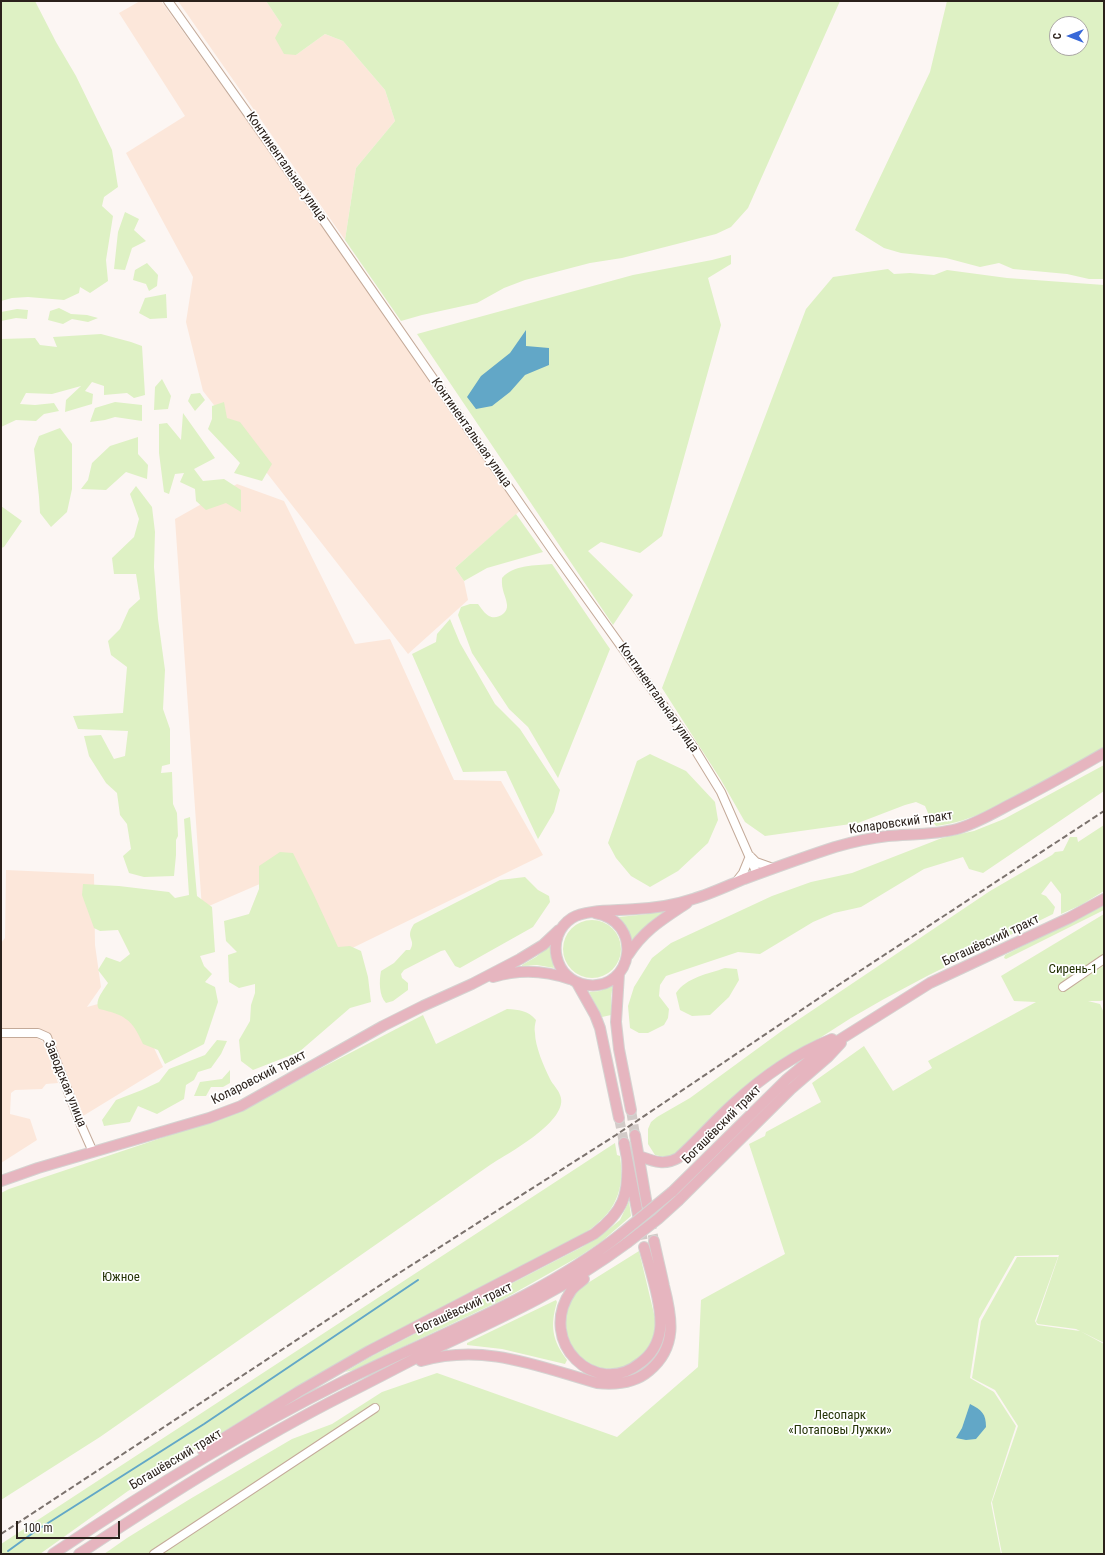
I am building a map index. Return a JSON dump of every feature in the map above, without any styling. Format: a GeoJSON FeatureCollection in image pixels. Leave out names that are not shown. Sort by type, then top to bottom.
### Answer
{"type":"FeatureCollection","features":[{"type":"Feature","properties":{"kind":"main road","name":"Коларовский тракт"},"geometry":{"type":"LineString","coordinates":[[693,899],[757,874],[836,847],[886,836],[945,831],[969,825],[1040,789],[1104,753]]}},
{"type":"Feature","properties":{"kind":"main road"},"geometry":{"type":"LineString","coordinates":[[619,974],[603,984],[590,986],[575,981],[567,976],[559,965],[555,952],[557,939],[562,928],[571,919],[577,916],[653,907],[693,899]]}},
{"type":"Feature","properties":{"kind":"main road"},"geometry":{"type":"LineString","coordinates":[[631,1110],[619,1050],[616,1022],[619,974],[636,942],[648,930],[693,899]]}},
{"type":"Feature","properties":{"kind":"main road","name":"Богашёвский тракт"},"geometry":{"type":"LineString","coordinates":[[53,1554],[168,1478],[328,1389],[504,1305],[583,1262],[672,1192],[793,1074],[818,1054],[930,983],[1069,918],[1104,899]]}},
{"type":"Feature","properties":{"kind":"main road"},"geometry":{"type":"LineString","coordinates":[[595,913],[612,919],[621,927],[626,938],[628,951],[627,957]]}},
{"type":"Feature","properties":{"kind":"main road","name":"Коларовский тракт"},"geometry":{"type":"LineString","coordinates":[[1,1181],[209,1118],[241,1106],[384,1026],[423,1006],[472,984],[533,952],[562,928]]}},
{"type":"Feature","properties":{"kind":"main road","name":"Коларовский тракт"},"geometry":{"type":"LineString","coordinates":[[472,984],[501,975],[532,971],[555,974],[575,981]]}},
{"type":"Feature","properties":{"kind":"main road"},"geometry":{"type":"LineString","coordinates":[[575,981],[590,1004],[600,1028],[619,1118]]}},
{"type":"Feature","properties":{"kind":"main road"},"geometry":{"type":"LineString","coordinates":[[639,1156],[656,1162],[671,1162],[684,1152],[732,1105],[766,1076],[800,1054],[823,1043],[849,1035]]}},
{"type":"Feature","properties":{"kind":"main road","name":"Богашёвский тракт"},"geometry":{"type":"LineString","coordinates":[[80,1554],[141,1513],[272,1434],[429,1352],[540,1299],[589,1271],[652,1224],[679,1200],[849,1035]]}},
{"type":"Feature","properties":{"kind":"main road"},"geometry":{"type":"LineString","coordinates":[[635,1135],[647,1205]]}},
{"type":"Feature","properties":{"kind":"main road"},"geometry":{"type":"LineString","coordinates":[[624,1143],[638,1215]]}},
{"type":"Feature","properties":{"kind":"main road"},"geometry":{"type":"LineString","coordinates":[[168,1478],[216,1442],[335,1371],[462,1302],[594,1234],[611,1220],[622,1202],[628,1181],[627,1158]]}},
{"type":"Feature","properties":{"kind":"main road"},"geometry":{"type":"LineString","coordinates":[[378,1378],[417,1362],[432,1358],[453,1354],[474,1353],[514,1359],[597,1383],[618,1384],[632,1381],[645,1374],[663,1355],[668,1344],[671,1330],[669,1308],[654,1240]]}},
{"type":"Feature","properties":{"kind":"main road"},"geometry":{"type":"LineString","coordinates":[[609,1257],[572,1290],[562,1310],[560,1321],[564,1342],[574,1358],[588,1369],[607,1374],[628,1370],[638,1365],[654,1350],[658,1340],[660,1317],[644,1247]]}},
{"type":"Feature","properties":{"kind":"street","name":"Континентальная улица"},"geometry":{"type":"LineString","coordinates":[[168,1],[312,204],[555,554],[694,748],[721,792],[757,874]]}},
{"type":"Feature","properties":{"kind":"street"},"geometry":{"type":"LineString","coordinates":[[736,883],[743,873],[750,856],[756,862],[774,868]]}},
{"type":"Feature","properties":{"kind":"street"},"geometry":{"type":"LineString","coordinates":[[1063,987],[1104,959]]}},
{"type":"Feature","properties":{"kind":"street","name":"Заводская улица"},"geometry":{"type":"LineString","coordinates":[[1,1032],[38,1033],[47,1037],[93,1152]]}},
{"type":"Feature","properties":{"kind":"street"},"geometry":{"type":"LineString","coordinates":[[154,1554],[375,1408]]}},
{"type":"Feature","properties":{"kind":"shaded area"},"geometry":{"type":"Polygon","coordinates":[[[140,1],[161,1],[339,249],[521,510],[455,568],[464,581],[468,600],[408,654],[203,391],[186,322],[193,277],[126,153],[185,116],[119,13],[140,1]]]}},
{"type":"Feature","properties":{"kind":"shaded area"},"geometry":{"type":"Polygon","coordinates":[[[178,1],[266,1],[282,25],[296,55],[325,34],[343,41],[385,90],[395,121],[356,168],[345,240],[178,1]]]}},
{"type":"Feature","properties":{"kind":"shaded area"},"geometry":{"type":"Polygon","coordinates":[[[237,484],[284,501],[355,644],[390,639],[454,780],[501,781],[543,855],[338,955],[299,867],[202,909],[175,519],[237,484]]]}},
{"type":"Feature","properties":{"kind":"shaded area"},"geometry":{"type":"Polygon","coordinates":[[[6,870],[94,874],[95,945],[101,987],[87,1007],[124,997],[146,1031],[163,1067],[83,1116],[55,1045],[48,1032],[1,1029],[1,943],[5,938],[6,870]]]}},
{"type":"Feature","properties":{"kind":"shaded area"},"geometry":{"type":"Polygon","coordinates":[[[1,1036],[35,1036],[44,1043],[58,1083],[46,1084],[42,1089],[15,1090],[11,1093],[10,1114],[30,1119],[37,1140],[1,1163],[1,1036]]]}},
{"type":"Feature","properties":{"kind":"green space"},"geometry":{"type":"Polygon","coordinates":[[[1,1],[35,1],[56,42],[76,76],[112,150],[118,187],[104,197],[102,206],[113,216],[106,260],[108,281],[90,293],[80,287],[79,293],[64,300],[28,297],[12,298],[1,301],[1,1]]]}},
{"type":"Feature","properties":{"kind":"green space"},"geometry":{"type":"Polygon","coordinates":[[[266,1],[840,1],[748,208],[731,227],[716,234],[622,258],[590,263],[525,280],[504,288],[477,303],[401,321],[345,240],[356,168],[395,121],[385,90],[343,41],[325,34],[296,55],[284,54],[275,38],[282,25],[266,1]]]}},
{"type":"Feature","properties":{"kind":"green space"},"geometry":{"type":"Polygon","coordinates":[[[947,1],[1104,1],[1104,279],[1089,279],[1067,274],[1013,269],[999,263],[980,267],[946,258],[901,253],[884,248],[855,230],[930,72],[947,1]]]}},
{"type":"Feature","properties":{"kind":"green space"},"geometry":{"type":"Polygon","coordinates":[[[125,212],[139,219],[134,230],[146,241],[132,248],[125,270],[114,269],[118,232],[125,212]]]}},
{"type":"Feature","properties":{"kind":"green space"},"geometry":{"type":"Polygon","coordinates":[[[731,255],[731,264],[708,278],[721,325],[662,536],[640,553],[601,542],[588,551],[633,595],[613,625],[417,334],[633,275],[731,255]]]}},
{"type":"Feature","properties":{"kind":"green space"},"geometry":{"type":"Polygon","coordinates":[[[147,263],[158,275],[157,286],[149,291],[146,284],[133,280],[135,270],[147,263]]]}},
{"type":"Feature","properties":{"kind":"green space"},"geometry":{"type":"Polygon","coordinates":[[[888,269],[894,274],[910,273],[934,275],[947,270],[1007,278],[1104,285],[1104,748],[1000,805],[975,816],[949,824],[936,826],[931,820],[925,806],[916,802],[858,823],[765,836],[745,822],[721,780],[662,688],[806,309],[833,277],[888,269]]]}},
{"type":"Feature","properties":{"kind":"green space"},"geometry":{"type":"Polygon","coordinates":[[[166,294],[167,318],[150,319],[139,313],[145,298],[166,294]]]}},
{"type":"Feature","properties":{"kind":"green space"},"geometry":{"type":"Polygon","coordinates":[[[59,308],[71,314],[87,315],[98,318],[88,322],[72,319],[63,324],[48,320],[50,311],[59,308]]]}},
{"type":"Feature","properties":{"kind":"green space"},"geometry":{"type":"Polygon","coordinates":[[[17,309],[28,310],[27,319],[16,318],[1,321],[1,312],[17,309]]]}},
{"type":"Feature","properties":{"kind":"green space"},"geometry":{"type":"Polygon","coordinates":[[[101,334],[142,346],[145,395],[134,398],[127,393],[104,395],[104,386],[92,382],[85,391],[93,394],[92,404],[65,412],[66,400],[81,386],[52,394],[26,393],[20,404],[35,405],[54,403],[59,411],[44,414],[36,421],[16,420],[1,427],[1,339],[35,338],[40,345],[57,347],[53,337],[101,334]]]}},
{"type":"Feature","properties":{"kind":"green space"},"geometry":{"type":"Polygon","coordinates":[[[162,379],[171,396],[168,409],[154,410],[155,387],[162,379]]]}},
{"type":"Feature","properties":{"kind":"green space"},"geometry":{"type":"Polygon","coordinates":[[[200,393],[205,400],[195,411],[188,401],[191,394],[200,393]]]}},
{"type":"Feature","properties":{"kind":"green space"},"geometry":{"type":"Polygon","coordinates":[[[115,402],[142,405],[142,421],[115,417],[90,422],[95,408],[115,402]]]}},
{"type":"Feature","properties":{"kind":"green space"},"geometry":{"type":"Polygon","coordinates":[[[224,402],[227,418],[240,422],[272,464],[262,481],[234,473],[240,463],[208,429],[212,419],[212,406],[224,402]]]}},
{"type":"Feature","properties":{"kind":"green space"},"geometry":{"type":"Polygon","coordinates":[[[183,413],[215,458],[194,469],[203,481],[224,479],[241,490],[241,512],[226,503],[206,510],[196,501],[195,489],[180,482],[184,473],[175,474],[169,494],[164,492],[159,453],[159,424],[167,423],[181,440],[183,413]]]}},
{"type":"Feature","properties":{"kind":"green space"},"geometry":{"type":"Polygon","coordinates":[[[60,428],[72,444],[72,489],[67,512],[51,527],[40,513],[34,449],[39,436],[60,428]]]}},
{"type":"Feature","properties":{"kind":"green space"},"geometry":{"type":"Polygon","coordinates":[[[138,437],[138,454],[148,465],[147,479],[126,472],[106,490],[81,489],[88,480],[92,463],[110,446],[138,437]]]}},
{"type":"Feature","properties":{"kind":"green space"},"geometry":{"type":"Polygon","coordinates":[[[136,486],[152,507],[155,532],[154,567],[158,619],[165,670],[163,709],[170,729],[170,764],[162,766],[161,773],[172,772],[173,804],[177,813],[178,836],[176,840],[174,876],[144,877],[129,873],[123,856],[131,849],[127,824],[120,815],[117,793],[106,783],[89,756],[84,736],[101,735],[114,759],[125,756],[128,731],[78,729],[73,716],[123,713],[127,667],[111,655],[108,641],[120,629],[129,609],[140,599],[136,574],[114,574],[112,558],[134,537],[139,519],[130,494],[136,486]]]}},
{"type":"Feature","properties":{"kind":"green space"},"geometry":{"type":"Polygon","coordinates":[[[1,506],[22,521],[4,547],[1,548],[1,506]]]}},
{"type":"Feature","properties":{"kind":"green space"},"geometry":{"type":"Polygon","coordinates":[[[516,514],[543,552],[487,568],[464,581],[455,568],[516,514]]]}},
{"type":"Feature","properties":{"kind":"green space"},"geometry":{"type":"Polygon","coordinates":[[[552,564],[610,649],[558,778],[528,727],[509,709],[472,653],[458,615],[461,607],[470,604],[478,604],[489,616],[498,617],[506,611],[507,608],[502,586],[502,578],[507,573],[519,568],[552,564]]]}},
{"type":"Feature","properties":{"kind":"green space"},"geometry":{"type":"Polygon","coordinates":[[[450,619],[460,643],[495,704],[520,729],[560,790],[554,812],[538,839],[506,771],[463,772],[412,654],[436,642],[437,634],[450,619]]]}},
{"type":"Feature","properties":{"kind":"green space"},"geometry":{"type":"Polygon","coordinates":[[[650,754],[686,771],[715,802],[718,820],[708,843],[678,871],[650,887],[631,876],[616,858],[608,843],[637,761],[650,754]]]}},
{"type":"Feature","properties":{"kind":"green space"},"geometry":{"type":"Polygon","coordinates":[[[1104,765],[1104,791],[983,873],[969,869],[963,857],[924,869],[861,907],[834,913],[813,922],[760,954],[738,952],[666,976],[660,985],[659,996],[669,1009],[668,1018],[664,1025],[648,1033],[639,1033],[630,1028],[628,1006],[634,987],[652,958],[671,943],[772,896],[811,882],[852,873],[942,838],[974,831],[1004,819],[1104,765]]]}},
{"type":"Feature","properties":{"kind":"green space"},"geometry":{"type":"Polygon","coordinates":[[[190,817],[197,896],[212,907],[215,952],[200,956],[204,966],[212,974],[205,982],[215,987],[218,1002],[204,1044],[165,1064],[158,1050],[143,1044],[135,1029],[127,1019],[115,1013],[99,1009],[98,999],[108,983],[98,970],[106,957],[120,962],[130,954],[118,930],[100,931],[94,928],[82,895],[83,884],[119,886],[169,892],[175,898],[189,895],[184,819],[190,817]]]}},
{"type":"Feature","properties":{"kind":"green space"},"geometry":{"type":"Polygon","coordinates":[[[1104,825],[1104,891],[1081,905],[1061,914],[1061,894],[1051,881],[1041,894],[1046,896],[1055,907],[1053,914],[929,975],[851,1018],[748,1084],[673,1156],[669,1158],[655,1155],[648,1144],[648,1129],[651,1122],[657,1117],[690,1098],[783,1030],[990,891],[1055,852],[1063,851],[1070,837],[1077,837],[1078,842],[1104,825]]]}},
{"type":"Feature","properties":{"kind":"green space"},"geometry":{"type":"Polygon","coordinates":[[[280,852],[293,853],[338,947],[350,946],[361,951],[368,977],[371,1002],[350,1008],[299,1052],[253,1070],[241,1061],[239,1040],[250,1021],[251,1005],[255,993],[255,984],[239,988],[229,982],[228,955],[237,952],[226,941],[224,921],[249,914],[259,889],[259,866],[280,852]]]}},
{"type":"Feature","properties":{"kind":"green space"},"geometry":{"type":"Polygon","coordinates":[[[525,877],[538,890],[549,896],[550,902],[533,927],[460,968],[455,966],[445,950],[404,970],[401,974],[402,978],[408,983],[408,990],[393,1001],[386,1003],[380,988],[381,971],[394,963],[406,950],[410,950],[412,943],[410,933],[414,924],[500,880],[525,877]]]}},
{"type":"Feature","properties":{"kind":"green space"},"geometry":{"type":"Polygon","coordinates":[[[681,904],[633,943],[628,929],[619,917],[648,914],[681,904]]]}},
{"type":"Feature","properties":{"kind":"green space"},"geometry":{"type":"Polygon","coordinates":[[[1104,905],[1104,910],[1006,959],[1004,958],[1005,955],[1104,905]]]}},
{"type":"Feature","properties":{"kind":"green space","name":"Лесопарк «Потаповы Лужки»"},"geometry":{"type":"Polygon","coordinates":[[[1104,914],[1104,1000],[1088,1001],[1100,1004],[1104,1013],[1104,1343],[1076,1329],[1038,1324],[1036,1322],[1059,1255],[1015,1256],[979,1319],[970,1378],[994,1392],[1016,1426],[991,1503],[1001,1554],[104,1554],[190,1499],[292,1439],[332,1424],[382,1392],[437,1373],[617,1437],[698,1367],[701,1300],[785,1254],[749,1144],[765,1136],[766,1132],[821,1102],[812,1083],[864,1046],[893,1091],[932,1068],[928,1061],[1036,1002],[1014,1001],[1001,976],[1104,914]]]}},
{"type":"Feature","properties":{"kind":"green space"},"geometry":{"type":"Polygon","coordinates":[[[592,920],[603,922],[613,928],[619,938],[621,949],[619,960],[613,970],[603,976],[592,978],[581,976],[571,970],[565,960],[563,949],[565,938],[571,928],[581,922],[592,920]]]}},
{"type":"Feature","properties":{"kind":"green space"},"geometry":{"type":"Polygon","coordinates":[[[551,945],[551,955],[554,968],[537,965],[522,966],[536,957],[551,945]]]}},
{"type":"Feature","properties":{"kind":"green space"},"geometry":{"type":"Polygon","coordinates":[[[725,968],[737,969],[739,980],[729,997],[710,1015],[692,1016],[680,1010],[676,993],[686,983],[698,977],[725,968]]]}},
{"type":"Feature","properties":{"kind":"green space"},"geometry":{"type":"Polygon","coordinates":[[[613,985],[611,996],[611,1015],[602,1017],[589,992],[600,991],[613,985]]]}},
{"type":"Feature","properties":{"kind":"green space","name":"Южное"},"geometry":{"type":"Polygon","coordinates":[[[507,1009],[526,1012],[536,1020],[535,1038],[538,1050],[550,1079],[560,1095],[561,1105],[556,1115],[547,1125],[523,1145],[490,1165],[100,1437],[1,1500],[1,1193],[9,1189],[233,1114],[423,1015],[436,1044],[507,1009]]]}},
{"type":"Feature","properties":{"kind":"green space"},"geometry":{"type":"Polygon","coordinates":[[[217,1040],[227,1041],[221,1054],[211,1068],[198,1072],[194,1080],[186,1085],[184,1099],[157,1114],[138,1106],[130,1122],[104,1126],[102,1120],[116,1100],[159,1082],[169,1069],[205,1055],[217,1040]]]}},
{"type":"Feature","properties":{"kind":"green space"},"geometry":{"type":"Polygon","coordinates":[[[230,1070],[230,1083],[223,1087],[211,1087],[206,1096],[194,1096],[200,1082],[222,1079],[230,1070]]]}},
{"type":"Feature","properties":{"kind":"green space"},"geometry":{"type":"Polygon","coordinates":[[[615,1143],[617,1155],[620,1156],[621,1170],[621,1183],[618,1194],[614,1204],[607,1214],[589,1230],[577,1238],[367,1347],[265,1406],[128,1491],[40,1554],[1,1554],[1,1544],[615,1143]]]}},
{"type":"Feature","properties":{"kind":"green space"},"geometry":{"type":"Polygon","coordinates":[[[629,1201],[631,1216],[601,1242],[580,1256],[502,1300],[354,1370],[345,1372],[372,1356],[582,1247],[620,1220],[629,1201]]]}},
{"type":"Feature","properties":{"kind":"green space"},"geometry":{"type":"Polygon","coordinates":[[[639,1251],[655,1318],[654,1335],[651,1345],[641,1356],[629,1364],[616,1368],[604,1368],[592,1364],[581,1357],[573,1347],[567,1335],[566,1321],[571,1301],[583,1286],[639,1251]]]}},
{"type":"Feature","properties":{"kind":"green space"},"geometry":{"type":"Polygon","coordinates":[[[1017,1257],[1058,1257],[1035,1321],[1037,1325],[1080,1331],[1104,1344],[1104,1554],[1002,1554],[992,1502],[1018,1426],[995,1390],[972,1378],[981,1321],[1017,1257]]]}},
{"type":"Feature","properties":{"kind":"green space"},"geometry":{"type":"Polygon","coordinates":[[[556,1300],[557,1302],[553,1326],[555,1339],[567,1360],[565,1364],[502,1349],[467,1345],[467,1343],[556,1300]]]}},
{"type":"Feature","properties":{"kind":"water"},"geometry":{"type":"Polygon","coordinates":[[[526,330],[526,346],[549,348],[549,365],[525,375],[510,392],[492,406],[476,409],[467,397],[481,376],[510,353],[526,330]]]}},
{"type":"Feature","properties":{"kind":"water"},"geometry":{"type":"Polygon","coordinates":[[[970,1404],[978,1408],[982,1413],[985,1419],[986,1427],[976,1439],[966,1440],[956,1438],[962,1428],[970,1404]]]}},
{"type":"Feature","properties":{"kind":"waterway"},"geometry":{"type":"LineString","coordinates":[[8,1551],[37,1530],[204,1424],[418,1280]]}},
{"type":"Feature","properties":{"kind":"tunnel"},"geometry":{"type":"LineString","coordinates":[[631,1110],[635,1135]]}},
{"type":"Feature","properties":{"kind":"tunnel"},"geometry":{"type":"LineString","coordinates":[[619,1118],[624,1143]]}},
{"type":"Feature","properties":{"kind":"tunnel"},"geometry":{"type":"LineString","coordinates":[[647,1205],[654,1241]]}},
{"type":"Feature","properties":{"kind":"tunnel"},"geometry":{"type":"LineString","coordinates":[[638,1215],[644,1247]]}},
{"type":"Feature","properties":{"kind":"railway"},"geometry":{"type":"LineString","coordinates":[[1,1534],[385,1282],[616,1135],[840,984],[1104,811]]}},
{"type":"Feature","properties":{"kind":"park label","name":"Сирень-1"},"geometry":{"type":"Point","coordinates":[1073,970]}}]}
